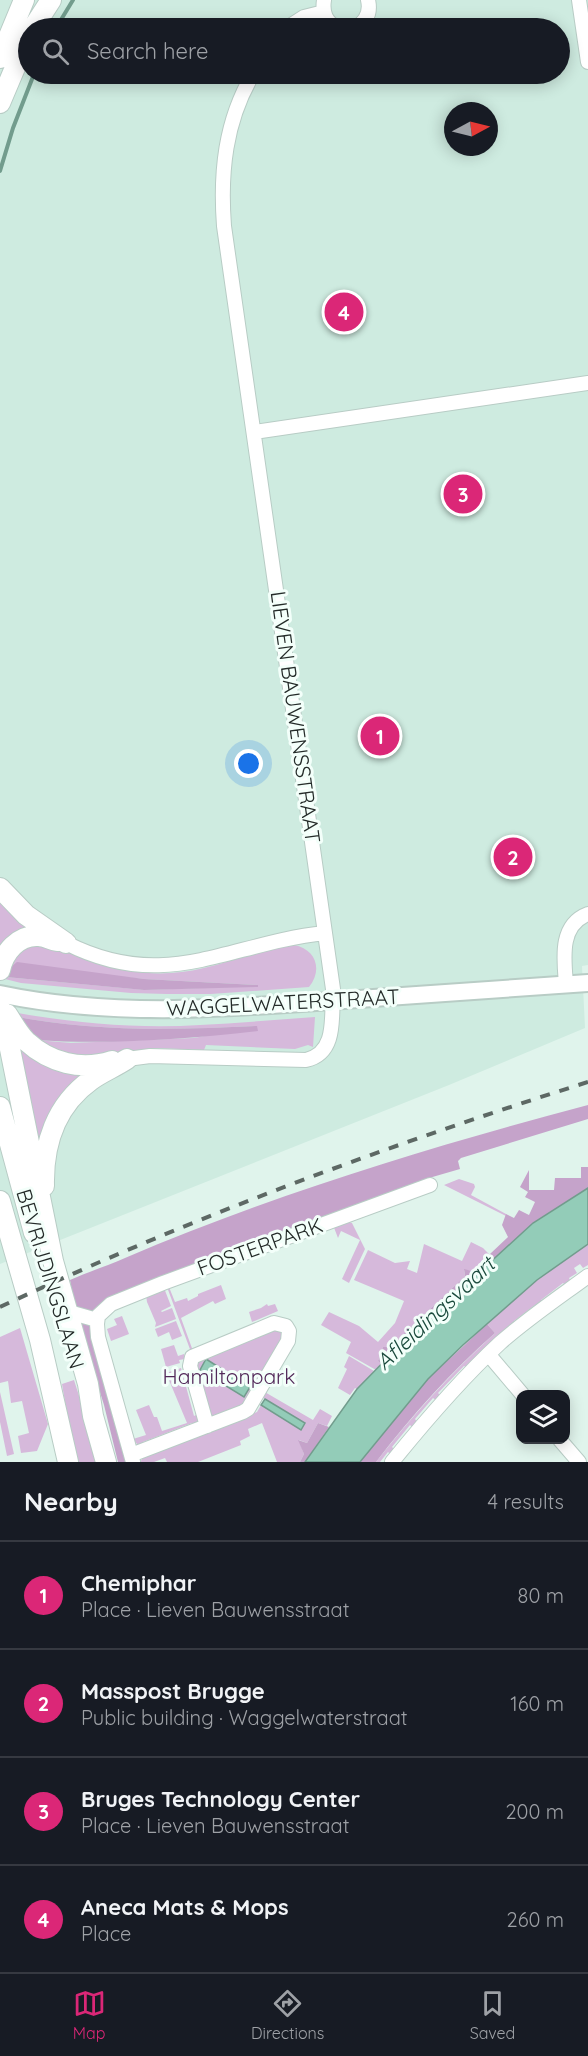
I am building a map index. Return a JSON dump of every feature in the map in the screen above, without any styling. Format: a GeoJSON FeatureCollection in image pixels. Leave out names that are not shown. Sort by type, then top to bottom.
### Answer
{"type":"FeatureCollection","features":[{"type":"Feature","properties":{"kind":"highway"},"geometry":{"type":"LineString","coordinates":[[24,0],[25,18]]}},
{"type":"Feature","properties":{"kind":"highway"},"geometry":{"type":"LineString","coordinates":[[27,18],[31,0]]}},
{"type":"Feature","properties":{"kind":"highway"},"geometry":{"type":"LineString","coordinates":[[32,18],[51,0]]}},
{"type":"Feature","properties":{"kind":"highway"},"geometry":{"type":"LineString","coordinates":[[0,58],[18,34]]}},
{"type":"Feature","properties":{"kind":"highway"},"geometry":{"type":"LineString","coordinates":[[0,103],[18,61]]}},
{"type":"Feature","properties":{"kind":"highway"},"geometry":{"type":"LineString","coordinates":[[0,888],[26,915],[66,944]]}},
{"type":"Feature","properties":{"kind":"highway"},"geometry":{"type":"LineString","coordinates":[[0,970],[9,950],[21,940],[38,936],[66,944]]}},
{"type":"Feature","properties":{"kind":"highway"},"geometry":{"type":"LineString","coordinates":[[0,1007],[26,1041],[66,1064],[94,1065],[116,1059],[127,1059]]}},
{"type":"Feature","properties":{"kind":"highway"},"geometry":{"type":"LineString","coordinates":[[0,1007],[62,1311],[88,1384],[93,1416],[106,1462]]}},
{"type":"Feature","properties":{"kind":"highway"},"geometry":{"type":"LineString","coordinates":[[46,1230],[45,1160],[55,1122],[77,1091],[127,1059]]}},
{"type":"Feature","properties":{"kind":"highway","name":"BEVRIJDINGSLAAN"},"geometry":{"type":"LineString","coordinates":[[0,1107],[62,1311]]}},
{"type":"Feature","properties":{"kind":"highway","name":"BEVRIJDINGSLAAN"},"geometry":{"type":"LineString","coordinates":[[0,1202],[40,1340],[68,1462]]}},
{"type":"Feature","properties":{"kind":"highway"},"geometry":{"type":"LineString","coordinates":[[0,1235],[35,1352],[62,1430]]}},
{"type":"Feature","properties":{"kind":"main road","name":"WAGGELWATERSTRAAT"},"geometry":{"type":"LineString","coordinates":[[0,994],[23,999],[91,1006],[165,1010],[332,1001],[588,982]]}},
{"type":"Feature","properties":{"kind":"street"},"geometry":{"type":"LineString","coordinates":[[367,18],[368,0]]}},
{"type":"Feature","properties":{"kind":"street"},"geometry":{"type":"LineString","coordinates":[[579,0],[588,62]]}},
{"type":"Feature","properties":{"kind":"street"},"geometry":{"type":"LineString","coordinates":[[300,18],[324,6]]}},
{"type":"Feature","properties":{"kind":"street","name":"LIEVEN BAUWENSSTRAAT"},"geometry":{"type":"LineString","coordinates":[[127,1059],[150,1056],[313,1059],[319,1056],[328,1044],[331,1034],[333,989],[224,226],[223,167],[229,131],[247,84]]}},
{"type":"Feature","properties":{"kind":"street"},"geometry":{"type":"LineString","coordinates":[[254,432],[588,383]]}},
{"type":"Feature","properties":{"kind":"street"},"geometry":{"type":"LineString","coordinates":[[566,984],[568,929],[578,919],[588,914]]}},
{"type":"Feature","properties":{"kind":"street"},"geometry":{"type":"LineString","coordinates":[[66,944],[100,958],[156,966],[201,962],[300,936],[325,933]]}},
{"type":"Feature","properties":{"kind":"street","name":"FOSTERPARK"},"geometry":{"type":"LineString","coordinates":[[97,1320],[107,1306],[163,1283],[430,1185]]}},
{"type":"Feature","properties":{"kind":"street"},"geometry":{"type":"LineString","coordinates":[[392,1462],[436,1407],[502,1342],[588,1276]]}},
{"type":"Feature","properties":{"kind":"street"},"geometry":{"type":"LineString","coordinates":[[62,1311],[97,1320],[98,1337],[132,1458],[248,1409],[285,1346],[289,1334],[286,1326],[274,1323],[193,1355],[190,1366],[207,1426]]}},
{"type":"Feature","properties":{"kind":"street"},"geometry":{"type":"LineString","coordinates":[[489,1355],[518,1390]]}},
{"type":"Feature","properties":{"kind":"street"},"geometry":{"type":"LineString","coordinates":[[563,1444],[579,1462]]}},
{"type":"Feature","properties":{"kind":"shaded area"},"geometry":{"type":"Polygon","coordinates":[[[0,0],[588,0],[588,965],[582,966],[585,1028],[449,1085],[0,1264],[0,0]]]}},
{"type":"Feature","properties":{"kind":"shaded area"},"geometry":{"type":"Polygon","coordinates":[[[17,962],[144,979],[258,985],[258,987],[144,990],[6,977],[6,971],[17,962]]]}},
{"type":"Feature","properties":{"kind":"shaded area"},"geometry":{"type":"Polygon","coordinates":[[[12,1016],[103,1027],[165,1029],[257,1026],[258,1031],[147,1040],[92,1042],[36,1040],[12,1016]]]}},
{"type":"Feature","properties":{"kind":"shaded area"},"geometry":{"type":"Polygon","coordinates":[[[588,1105],[588,1119],[461,1158],[458,1161],[460,1169],[429,1178],[233,1251],[231,1247],[226,1248],[227,1253],[93,1313],[75,1311],[70,1280],[181,1235],[354,1173],[588,1105]]]}},
{"type":"Feature","properties":{"kind":"shaded area"},"geometry":{"type":"Polygon","coordinates":[[[581,1167],[588,1167],[588,1188],[533,1223],[381,1364],[378,1361],[383,1347],[394,1343],[463,1278],[464,1269],[472,1271],[508,1237],[502,1225],[506,1214],[514,1218],[519,1210],[529,1215],[535,1202],[525,1197],[528,1192],[520,1187],[529,1170],[529,1190],[554,1190],[555,1178],[581,1178],[581,1167]]]}},
{"type":"Feature","properties":{"kind":"shaded area"},"geometry":{"type":"Polygon","coordinates":[[[77,1319],[90,1322],[128,1462],[118,1462],[104,1405],[77,1319]]]}},
{"type":"Feature","properties":{"kind":"shaded area"},"geometry":{"type":"Polygon","coordinates":[[[487,1324],[495,1333],[432,1394],[376,1462],[360,1462],[428,1379],[487,1324]]]}},
{"type":"Feature","properties":{"kind":"shaded area"},"geometry":{"type":"Polygon","coordinates":[[[318,1423],[329,1427],[305,1462],[300,1462],[304,1454],[298,1440],[307,1443],[318,1423]]]}},
{"type":"Feature","properties":{"kind":"green space"},"geometry":{"type":"Polygon","coordinates":[[[0,895],[34,927],[0,956],[0,895]]]}},
{"type":"Feature","properties":{"kind":"green space"},"geometry":{"type":"Polygon","coordinates":[[[47,943],[105,965],[143,973],[183,972],[294,945],[302,947],[312,956],[315,961],[316,974],[309,987],[211,994],[131,993],[21,983],[5,979],[6,977],[145,990],[258,986],[12,967],[6,971],[16,949],[47,943]]]}},
{"type":"Feature","properties":{"kind":"green space"},"geometry":{"type":"Polygon","coordinates":[[[12,1012],[129,1026],[177,1026],[315,1017],[313,1047],[308,1045],[295,1049],[206,1045],[204,1050],[155,1048],[69,1061],[36,1040],[71,1043],[194,1038],[257,1026],[165,1029],[103,1027],[42,1021],[12,1016],[12,1012]]]}},
{"type":"Feature","properties":{"kind":"green space"},"geometry":{"type":"Polygon","coordinates":[[[19,1043],[88,1070],[41,1157],[19,1043]]]}},
{"type":"Feature","properties":{"kind":"green space"},"geometry":{"type":"Polygon","coordinates":[[[459,1179],[474,1184],[471,1195],[506,1216],[444,1185],[459,1179]]]}},
{"type":"Feature","properties":{"kind":"green space"},"geometry":{"type":"Polygon","coordinates":[[[345,1221],[352,1223],[365,1249],[349,1283],[342,1279],[360,1240],[341,1231],[338,1238],[333,1225],[345,1221]]]}},
{"type":"Feature","properties":{"kind":"green space"},"geometry":{"type":"Polygon","coordinates":[[[471,1242],[489,1254],[472,1271],[464,1270],[463,1278],[394,1343],[383,1347],[378,1361],[381,1364],[376,1370],[346,1353],[351,1342],[321,1325],[329,1312],[359,1326],[378,1342],[395,1323],[404,1301],[354,1280],[368,1250],[395,1263],[410,1261],[407,1269],[417,1273],[424,1244],[462,1261],[471,1242]]]}},
{"type":"Feature","properties":{"kind":"green space"},"geometry":{"type":"Polygon","coordinates":[[[588,1244],[588,1265],[583,1268],[580,1264],[574,1268],[577,1273],[569,1278],[571,1282],[566,1286],[563,1283],[541,1300],[544,1303],[538,1308],[535,1305],[514,1321],[516,1325],[511,1330],[508,1327],[498,1335],[500,1338],[467,1368],[464,1366],[438,1393],[441,1396],[437,1401],[433,1398],[415,1419],[417,1422],[413,1428],[410,1425],[392,1447],[395,1450],[391,1455],[388,1452],[380,1462],[376,1462],[433,1395],[495,1333],[487,1324],[537,1280],[588,1244]]]}},
{"type":"Feature","properties":{"kind":"green space"},"geometry":{"type":"Polygon","coordinates":[[[221,1285],[226,1299],[215,1304],[213,1301],[181,1318],[193,1351],[191,1352],[167,1287],[175,1302],[187,1298],[188,1301],[198,1294],[221,1285]]]}},
{"type":"Feature","properties":{"kind":"green space"},"geometry":{"type":"Polygon","coordinates":[[[164,1288],[171,1306],[161,1311],[172,1308],[176,1319],[155,1327],[156,1323],[146,1295],[164,1288]]]}},
{"type":"Feature","properties":{"kind":"green space"},"geometry":{"type":"Polygon","coordinates":[[[267,1304],[268,1306],[275,1304],[278,1311],[252,1322],[249,1312],[267,1304]]]}},
{"type":"Feature","properties":{"kind":"green space"},"geometry":{"type":"Polygon","coordinates":[[[122,1316],[129,1334],[111,1341],[107,1329],[117,1325],[114,1319],[122,1316]]]}},
{"type":"Feature","properties":{"kind":"green space"},"geometry":{"type":"Polygon","coordinates":[[[176,1321],[182,1336],[172,1340],[169,1332],[158,1337],[155,1329],[176,1321]]]}},
{"type":"Feature","properties":{"kind":"green space"},"geometry":{"type":"Polygon","coordinates":[[[20,1328],[48,1424],[37,1451],[21,1453],[18,1436],[29,1433],[22,1401],[11,1403],[8,1381],[0,1383],[0,1337],[20,1328]]]}},
{"type":"Feature","properties":{"kind":"green space","name":"Hamiltonpark"},"geometry":{"type":"Polygon","coordinates":[[[270,1329],[279,1330],[283,1336],[247,1404],[211,1416],[208,1414],[195,1360],[270,1329]]]}},
{"type":"Feature","properties":{"kind":"green space"},"geometry":{"type":"Polygon","coordinates":[[[174,1345],[178,1356],[184,1354],[185,1359],[166,1367],[161,1349],[174,1345]]]}},
{"type":"Feature","properties":{"kind":"green space"},"geometry":{"type":"Polygon","coordinates":[[[349,1356],[374,1371],[350,1395],[338,1388],[347,1369],[344,1367],[349,1356]]]}},
{"type":"Feature","properties":{"kind":"green space"},"geometry":{"type":"Polygon","coordinates":[[[181,1368],[194,1416],[195,1411],[200,1413],[199,1423],[194,1426],[192,1423],[143,1442],[144,1445],[137,1444],[133,1439],[146,1435],[136,1410],[149,1405],[162,1431],[187,1423],[166,1373],[181,1368]]]}},
{"type":"Feature","properties":{"kind":"green space"},"geometry":{"type":"Polygon","coordinates":[[[74,1380],[100,1462],[75,1462],[62,1384],[74,1380]]]}},
{"type":"Feature","properties":{"kind":"green space"},"geometry":{"type":"Polygon","coordinates":[[[263,1391],[313,1420],[320,1409],[332,1416],[327,1426],[318,1423],[307,1443],[299,1440],[304,1454],[300,1462],[277,1462],[262,1423],[248,1429],[250,1436],[240,1441],[241,1445],[198,1462],[167,1462],[165,1458],[154,1462],[140,1462],[146,1454],[257,1412],[261,1405],[301,1429],[305,1423],[260,1396],[263,1391]]]}},
{"type":"Feature","properties":{"kind":"green space"},"geometry":{"type":"Polygon","coordinates":[[[0,1392],[14,1454],[7,1456],[0,1422],[0,1392]]]}},
{"type":"Feature","properties":{"kind":"water","name":"Afleidingsvaart"},"geometry":{"type":"Polygon","coordinates":[[[588,1188],[588,1244],[537,1280],[463,1345],[428,1379],[360,1462],[305,1462],[357,1389],[400,1345],[533,1223],[588,1188]]]}},
{"type":"Feature","properties":{"kind":"water"},"geometry":{"type":"Polygon","coordinates":[[[206,1359],[250,1387],[244,1397],[200,1370],[206,1359]]]}},
{"type":"Feature","properties":{"kind":"water"},"geometry":{"type":"Polygon","coordinates":[[[265,1399],[305,1423],[301,1430],[261,1405],[265,1399]]]}},
{"type":"Feature","properties":{"kind":"waterway"},"geometry":{"type":"LineString","coordinates":[[62,18],[73,0]]}},
{"type":"Feature","properties":{"kind":"waterway"},"geometry":{"type":"LineString","coordinates":[[0,171],[30,84]]}},
{"type":"Feature","properties":{"kind":"railway"},"geometry":{"type":"LineString","coordinates":[[0,1307],[144,1243],[290,1185],[438,1131],[588,1082]]}},
{"type":"Feature","properties":{"kind":"place","name":"Aneca Mats & Mops"},"geometry":{"type":"Point","coordinates":[344,312]}},
{"type":"Feature","properties":{"kind":"place","name":"Bruges Technology Center"},"geometry":{"type":"Point","coordinates":[463,494]}},
{"type":"Feature","properties":{"kind":"place","name":"Chemiphar"},"geometry":{"type":"Point","coordinates":[380,736]}},
{"type":"Feature","properties":{"kind":"place","name":"Masspost Brugge"},"geometry":{"type":"Point","coordinates":[513,857]}}]}
